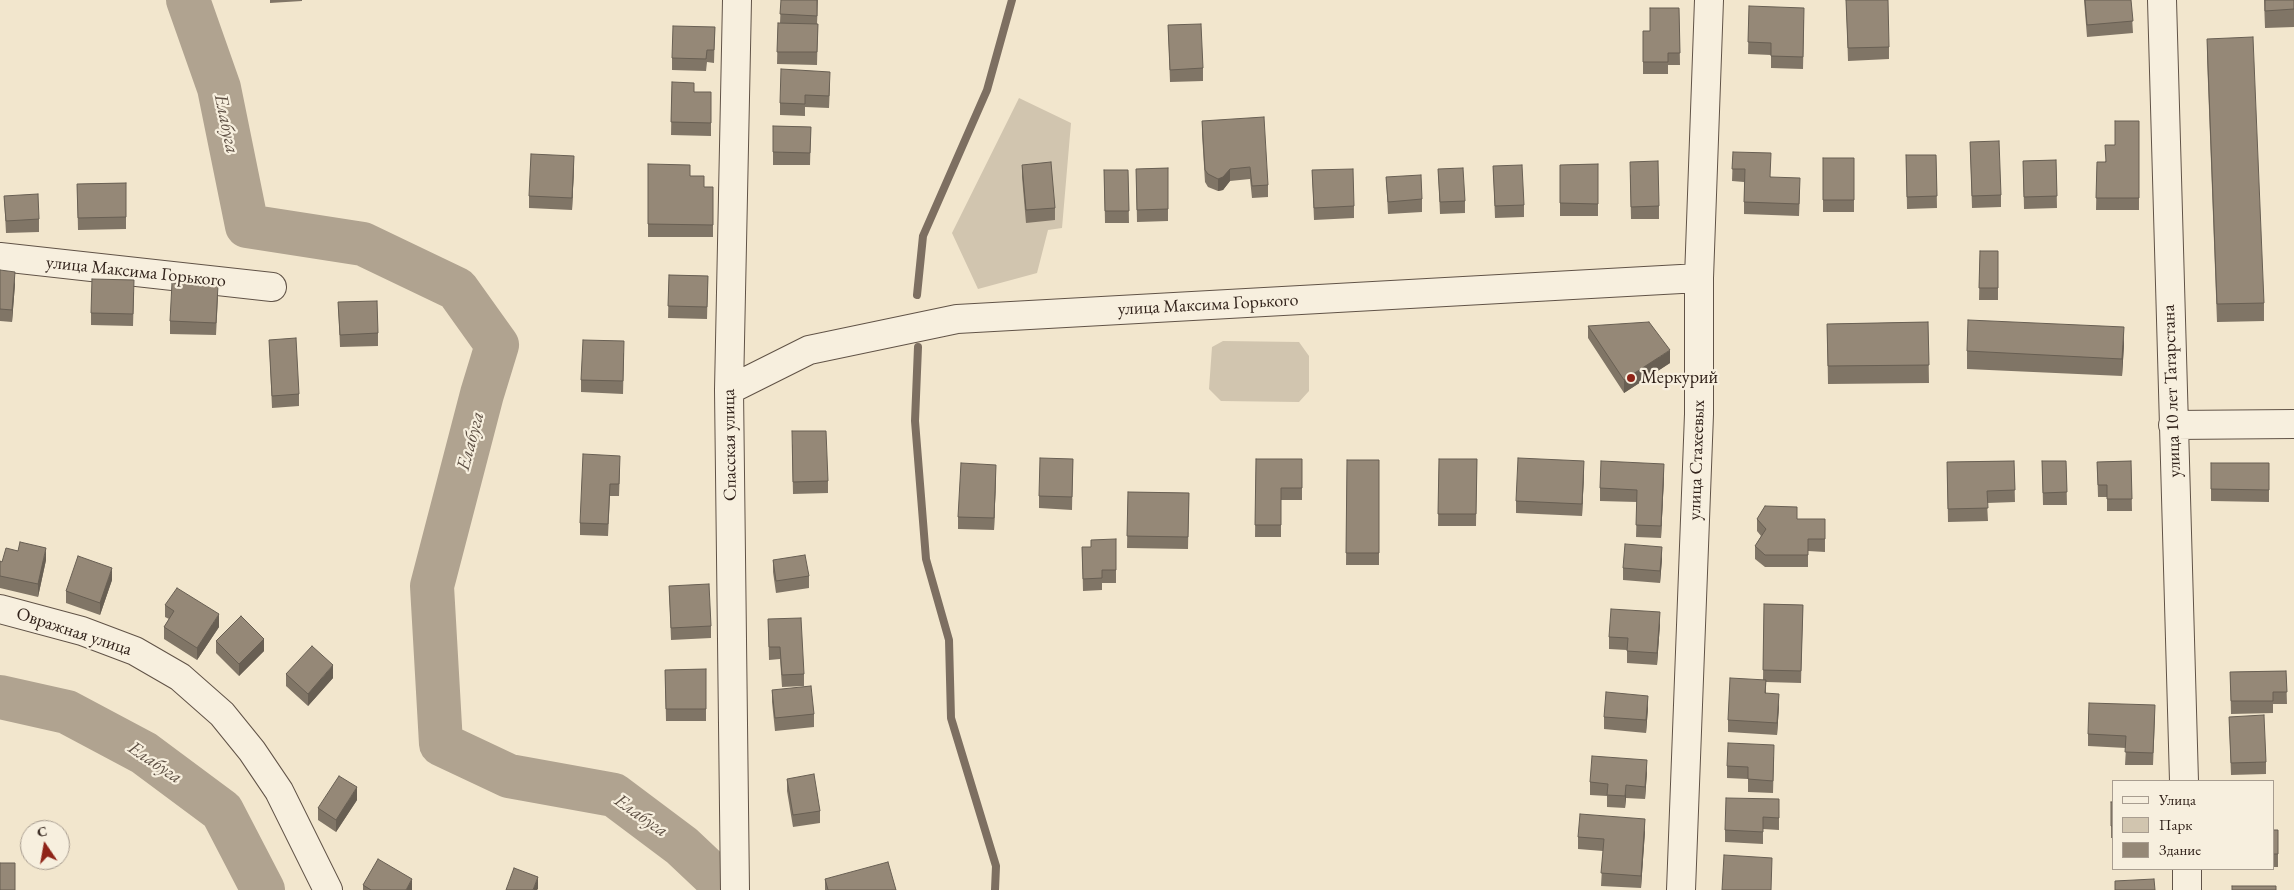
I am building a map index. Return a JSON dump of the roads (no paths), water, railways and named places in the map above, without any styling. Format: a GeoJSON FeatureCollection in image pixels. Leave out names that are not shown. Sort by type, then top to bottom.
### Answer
{"type":"FeatureCollection","features":[{"type":"Feature","properties":{"kind":"street","name":"Спасская улица"},"geometry":{"type":"LineString","coordinates":[[735,890],[729,390],[738,0]]}},
{"type":"Feature","properties":{"kind":"street","name":"улица Стахеевых"},"geometry":{"type":"LineString","coordinates":[[1681,890],[1699,414],[1699,278],[1709,0]]}},
{"type":"Feature","properties":{"kind":"street","name":"улица 10 лет Татарстана"},"geometry":{"type":"LineString","coordinates":[[2162,0],[2184,780]]}},
{"type":"Feature","properties":{"kind":"street","name":"улица Максима Горького"},"geometry":{"type":"LineString","coordinates":[[0,257],[272,287]]}},
{"type":"Feature","properties":{"kind":"street","name":"улица Максима Горького"},"geometry":{"type":"LineString","coordinates":[[729,390],[809,350],[957,319],[1699,278]]}},
{"type":"Feature","properties":{"kind":"street"},"geometry":{"type":"LineString","coordinates":[[2173,426],[2294,424]]}},
{"type":"Feature","properties":{"kind":"street","name":"Овражная улица"},"geometry":{"type":"LineString","coordinates":[[0,609],[82,631],[134,651],[180,677],[222,714],[252,751],[279,791],[328,890]]}},
{"type":"Feature","properties":{"kind":"street"},"geometry":{"type":"LineString","coordinates":[[2186,870],[2187,890]]}},
{"type":"Feature","properties":{"kind":"waterway","name":"Елабуга"},"geometry":{"type":"LineString","coordinates":[[188,0],[219,88],[247,226],[363,244],[457,289],[497,345],[482,394],[432,586],[441,744],[509,776],[614,795],[682,846],[717,879]]}},
{"type":"Feature","properties":{"kind":"waterway"},"geometry":{"type":"LineString","coordinates":[[917,295],[923,236],[987,90],[1012,0]]}},
{"type":"Feature","properties":{"kind":"waterway"},"geometry":{"type":"LineString","coordinates":[[918,347],[915,421],[926,559],[949,640],[951,718],[996,866],[995,890]]}},
{"type":"Feature","properties":{"kind":"waterway","name":"Елабуга"},"geometry":{"type":"LineString","coordinates":[[0,697],[67,712],[144,753],[222,811],[263,890]]}},
{"type":"Feature","properties":{"kind":"place","name":"Меркурий"},"geometry":{"type":"Point","coordinates":[1631,378]}}]}
